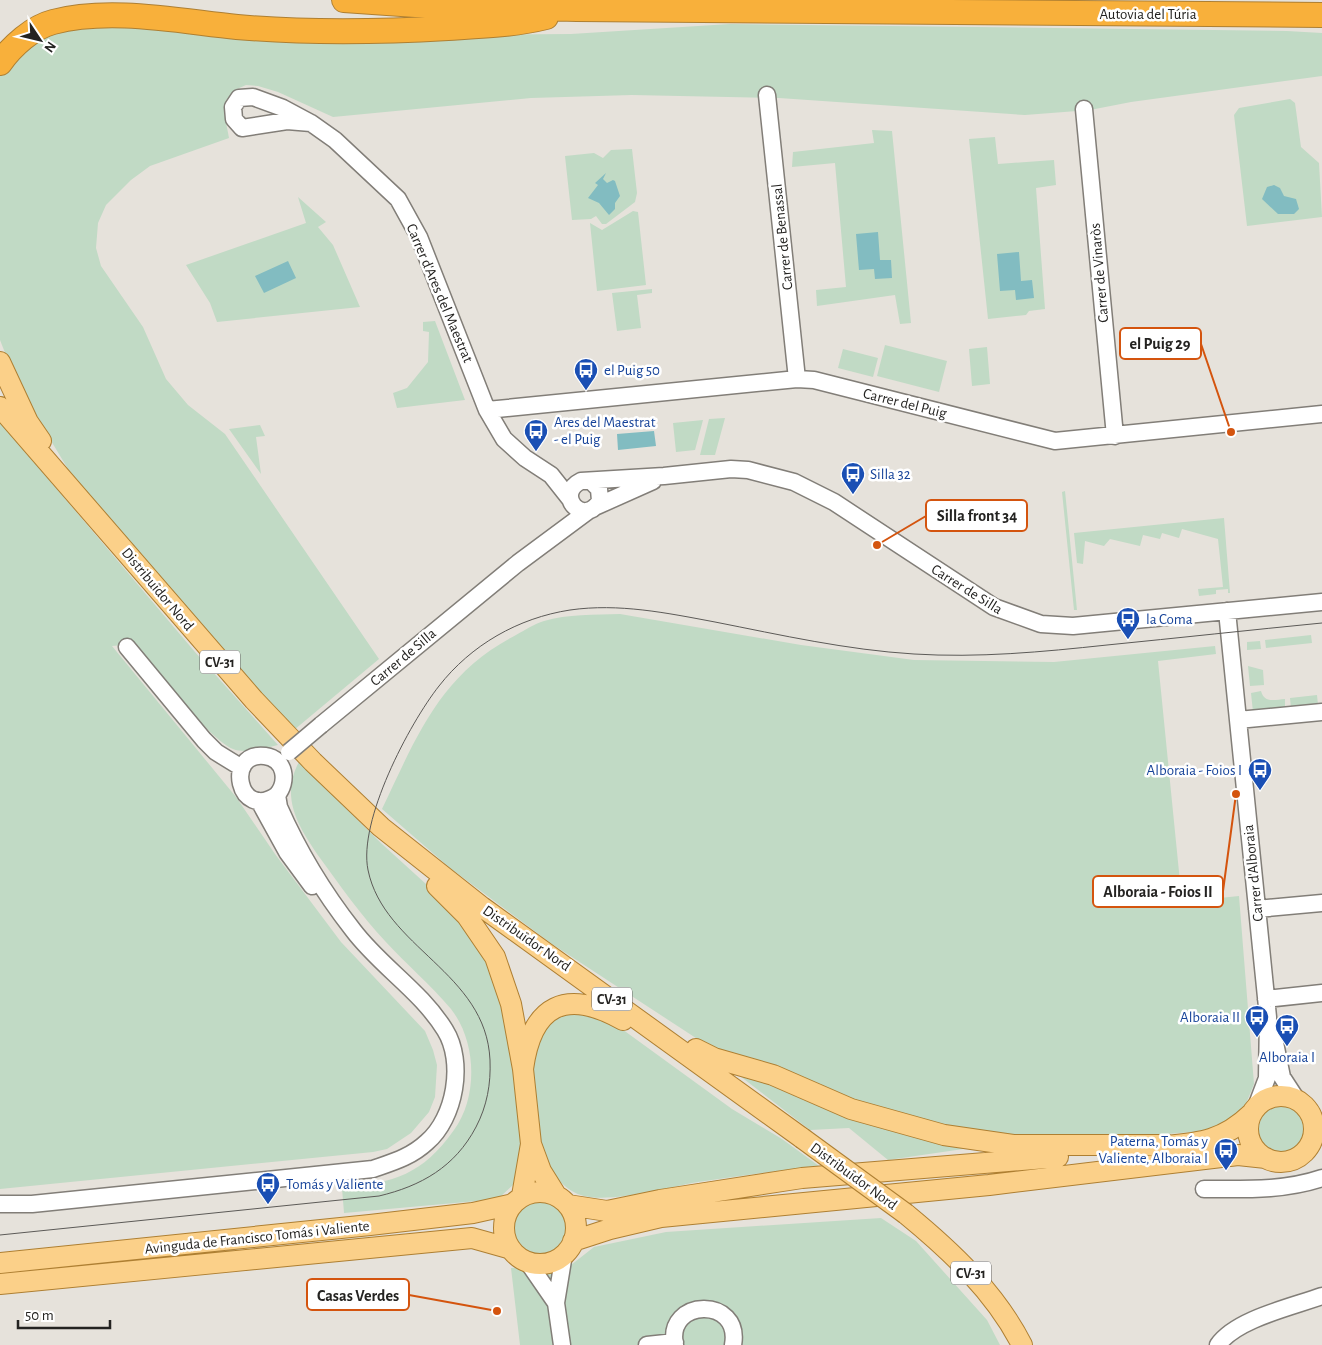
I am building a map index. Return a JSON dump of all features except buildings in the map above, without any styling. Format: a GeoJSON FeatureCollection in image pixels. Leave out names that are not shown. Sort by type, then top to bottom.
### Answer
{"type":"FeatureCollection","features":[{"type":"Feature","properties":{"kind":"highway","name":"Autovia del Túria"},"geometry":{"type":"LineString","coordinates":[[344,0],[416,5],[578,9],[1322,15]]}},
{"type":"Feature","properties":{"kind":"highway"},"geometry":{"type":"LineString","coordinates":[[0,63],[9,50],[50,22],[78,17],[109,15],[295,32],[421,30],[521,24],[578,9]]}},
{"type":"Feature","properties":{"kind":"main road","name":"Distribuïdor Nord"},"geometry":{"type":"LineString","coordinates":[[0,362],[28,422],[70,486]]}},
{"type":"Feature","properties":{"kind":"main road","name":"Distribuïdor Nord"},"geometry":{"type":"LineString","coordinates":[[0,407],[254,700],[313,762],[381,827],[482,907],[665,1037],[906,1214],[937,1239],[964,1265],[993,1301],[1022,1345]]}},
{"type":"Feature","properties":{"kind":"main road"},"geometry":{"type":"LineString","coordinates":[[381,827],[397,850],[445,893],[467,916],[495,958],[511,1004],[523,1069],[530,1144],[518,1200],[505,1221],[506,1241],[511,1249],[527,1262],[540,1264],[553,1261],[569,1248],[610,1229],[661,1217],[989,1185],[1238,1155],[1266,1158],[1276,1162],[1287,1162],[1322,1148]]}},
{"type":"Feature","properties":{"kind":"main road"},"geometry":{"type":"LineString","coordinates":[[523,1069],[527,1045],[532,1031],[543,1018],[557,1008],[570,1003],[597,1006],[634,1026],[691,1046],[714,1058],[773,1075],[851,1109],[944,1135],[1013,1146],[1168,1146]]}},
{"type":"Feature","properties":{"kind":"main road"},"geometry":{"type":"LineString","coordinates":[[518,1200],[539,1192],[562,1200],[607,1211],[660,1200],[802,1178],[1039,1159],[1200,1142],[1223,1136],[1234,1130],[1265,1100],[1275,1096],[1286,1096],[1309,1111],[1314,1132],[1308,1147],[1297,1158]]}},
{"type":"Feature","properties":{"kind":"main road"},"geometry":{"type":"LineString","coordinates":[[1253,1111],[1248,1134],[1251,1144],[1266,1158]]}},
{"type":"Feature","properties":{"kind":"main road"},"geometry":{"type":"LineString","coordinates":[[530,1144],[542,1171],[576,1222],[569,1248]]}},
{"type":"Feature","properties":{"kind":"main road","name":"Avinguda de Francisco Tomás i Valiente"},"geometry":{"type":"LineString","coordinates":[[0,1262],[473,1213],[518,1200]]}},
{"type":"Feature","properties":{"kind":"main road","name":"Avinguda de Francisco Tomás i Valiente"},"geometry":{"type":"LineString","coordinates":[[0,1284],[472,1238],[511,1249]]}},
{"type":"Feature","properties":{"kind":"street","name":"Carrer de Benassal"},"geometry":{"type":"LineString","coordinates":[[767,95],[800,347],[797,378]]}},
{"type":"Feature","properties":{"kind":"street","name":"Carrer de Vinaròs"},"geometry":{"type":"LineString","coordinates":[[1084,109],[1115,436]]}},
{"type":"Feature","properties":{"kind":"street","name":"Carrer d'Ares del Maestrat"},"geometry":{"type":"LineString","coordinates":[[311,123],[335,140],[398,200],[419,238],[487,410],[504,439],[525,458],[551,475],[571,501]]}},
{"type":"Feature","properties":{"kind":"street","name":"Carrer del Puig"},"geometry":{"type":"LineString","coordinates":[[487,410],[797,378],[814,380],[1055,441],[1322,414]]}},
{"type":"Feature","properties":{"kind":"street","name":"Carrer de Silla"},"geometry":{"type":"LineString","coordinates":[[586,481],[731,469],[764,473],[794,482],[834,502],[994,607],[1041,624],[1073,626],[1322,602]]}},
{"type":"Feature","properties":{"kind":"street","name":"Carrer d'Ares del Maestrat"},"geometry":{"type":"LineString","coordinates":[[551,475],[586,481]]}},
{"type":"Feature","properties":{"kind":"street","name":"Carrer de Silla"},"geometry":{"type":"LineString","coordinates":[[282,769],[289,752],[518,563],[592,508],[664,476]]}},
{"type":"Feature","properties":{"kind":"street"},"geometry":{"type":"LineString","coordinates":[[586,481],[596,484],[600,495],[592,508],[578,509],[571,501],[572,488],[586,481]]}},
{"type":"Feature","properties":{"kind":"street","name":"Carrer de Silla"},"geometry":{"type":"LineString","coordinates":[[518,563],[562,520],[571,501]]}},
{"type":"Feature","properties":{"kind":"street","name":"Carrer d'Alboraia"},"geometry":{"type":"LineString","coordinates":[[1227,611],[1268,1017],[1267,1078],[1253,1111]]}},
{"type":"Feature","properties":{"kind":"street"},"geometry":{"type":"LineString","coordinates":[[127,647],[204,740],[216,752],[242,768]]}},
{"type":"Feature","properties":{"kind":"street"},"geometry":{"type":"LineString","coordinates":[[1238,720],[1322,712]]}},
{"type":"Feature","properties":{"kind":"street"},"geometry":{"type":"LineString","coordinates":[[266,756],[273,759],[282,769],[284,783],[277,795],[266,801],[259,801],[252,799],[242,790],[239,775],[242,768],[252,758],[289,752]]}},
{"type":"Feature","properties":{"kind":"street"},"geometry":{"type":"LineString","coordinates":[[277,795],[284,818],[300,847],[327,893],[352,930]]}},
{"type":"Feature","properties":{"kind":"street"},"geometry":{"type":"LineString","coordinates":[[0,1204],[32,1204],[373,1169],[404,1159],[428,1142],[448,1113],[455,1081],[453,1056],[446,1032],[427,1006],[373,954],[320,896],[286,852],[259,801]]}},
{"type":"Feature","properties":{"kind":"street"},"geometry":{"type":"LineString","coordinates":[[1257,909],[1322,903]]}},
{"type":"Feature","properties":{"kind":"street"},"geometry":{"type":"LineString","coordinates":[[1266,998],[1322,993]]}},
{"type":"Feature","properties":{"kind":"street","name":"Carrer d'Alboraia"},"geometry":{"type":"LineString","coordinates":[[1268,1017],[1282,1077],[1309,1111]]}},
{"type":"Feature","properties":{"kind":"street"},"geometry":{"type":"LineString","coordinates":[[1204,1189],[1257,1189],[1304,1184],[1322,1178]]}},
{"type":"Feature","properties":{"kind":"street"},"geometry":{"type":"LineString","coordinates":[[562,1345],[556,1304],[569,1248]]}},
{"type":"Feature","properties":{"kind":"street"},"geometry":{"type":"LineString","coordinates":[[527,1262],[556,1304]]}},
{"type":"Feature","properties":{"kind":"street"},"geometry":{"type":"LineString","coordinates":[[1218,1345],[1222,1338],[1249,1322],[1322,1296]]}},
{"type":"Feature","properties":{"kind":"street"},"geometry":{"type":"LineString","coordinates":[[647,1345],[675,1344],[675,1331],[679,1322],[691,1312],[706,1308],[724,1315],[731,1323],[734,1333],[733,1345]]}},
{"type":"Feature","properties":{"kind":"green space"},"geometry":{"type":"Polygon","coordinates":[[[82,24],[439,35],[571,34],[730,24],[1287,31],[1322,33],[1322,76],[1131,102],[1090,110],[1025,115],[779,98],[632,95],[531,98],[333,117],[278,92],[258,86],[246,85],[237,89],[226,100],[224,112],[229,138],[150,166],[131,180],[106,205],[98,223],[96,248],[101,266],[143,327],[166,379],[188,405],[225,434],[379,659],[294,730],[159,581],[68,469],[18,386],[0,340],[0,73],[19,54],[36,41],[56,32],[82,24]]]}},
{"type":"Feature","properties":{"kind":"green space"},"geometry":{"type":"Polygon","coordinates":[[[1290,99],[1295,103],[1301,147],[1319,163],[1322,217],[1247,226],[1234,115],[1239,108],[1290,99]]]}},
{"type":"Feature","properties":{"kind":"green space"},"geometry":{"type":"Polygon","coordinates":[[[872,130],[892,131],[911,323],[900,324],[895,295],[817,306],[816,290],[846,287],[835,163],[792,167],[793,152],[874,143],[872,130]]]}},
{"type":"Feature","properties":{"kind":"green space"},"geometry":{"type":"Polygon","coordinates":[[[995,137],[998,164],[1054,160],[1056,185],[1036,188],[1045,309],[1029,311],[1026,315],[988,319],[969,139],[995,137]]]}},
{"type":"Feature","properties":{"kind":"green space"},"geometry":{"type":"Polygon","coordinates":[[[632,149],[637,193],[635,202],[606,224],[602,224],[596,216],[591,219],[572,220],[565,156],[594,153],[603,158],[611,150],[632,149]]]}},
{"type":"Feature","properties":{"kind":"green space"},"geometry":{"type":"Polygon","coordinates":[[[298,197],[326,222],[318,227],[333,245],[360,307],[217,322],[210,303],[186,265],[306,223],[298,197]]]}},
{"type":"Feature","properties":{"kind":"green space"},"geometry":{"type":"Polygon","coordinates":[[[633,211],[638,212],[646,285],[597,291],[590,223],[602,230],[633,211]]]}},
{"type":"Feature","properties":{"kind":"green space"},"geometry":{"type":"Polygon","coordinates":[[[652,289],[652,293],[637,295],[641,328],[617,331],[612,293],[652,289]]]}},
{"type":"Feature","properties":{"kind":"green space"},"geometry":{"type":"Polygon","coordinates":[[[435,321],[465,400],[397,408],[393,393],[407,388],[428,362],[429,332],[423,331],[423,322],[435,321]]]}},
{"type":"Feature","properties":{"kind":"green space"},"geometry":{"type":"Polygon","coordinates":[[[885,345],[947,361],[939,392],[877,376],[885,345]]]}},
{"type":"Feature","properties":{"kind":"green space"},"geometry":{"type":"Polygon","coordinates":[[[987,347],[990,384],[972,386],[969,349],[987,347]]]}},
{"type":"Feature","properties":{"kind":"green space"},"geometry":{"type":"Polygon","coordinates":[[[843,349],[878,358],[873,377],[838,368],[843,349]]]}},
{"type":"Feature","properties":{"kind":"green space"},"geometry":{"type":"Polygon","coordinates":[[[725,418],[715,455],[700,455],[709,419],[725,418]]]}},
{"type":"Feature","properties":{"kind":"green space"},"geometry":{"type":"Polygon","coordinates":[[[703,420],[695,450],[676,452],[673,423],[703,420]]]}},
{"type":"Feature","properties":{"kind":"green space"},"geometry":{"type":"Polygon","coordinates":[[[0,422],[195,652],[278,745],[249,751],[233,749],[223,743],[196,718],[133,644],[112,646],[236,797],[275,854],[341,942],[425,1031],[437,1065],[435,1097],[429,1112],[411,1133],[387,1149],[373,1152],[0,1189],[0,422]]]}},
{"type":"Feature","properties":{"kind":"green space"},"geometry":{"type":"Polygon","coordinates":[[[260,425],[265,436],[256,437],[261,474],[229,429],[260,425]]]}},
{"type":"Feature","properties":{"kind":"green space"},"geometry":{"type":"Polygon","coordinates":[[[1065,491],[1077,610],[1074,610],[1062,492],[1065,491]]]}},
{"type":"Feature","properties":{"kind":"green space"},"geometry":{"type":"Polygon","coordinates":[[[1224,518],[1230,593],[1228,593],[1228,589],[1216,590],[1216,594],[1199,596],[1198,589],[1223,587],[1218,539],[1182,529],[1179,538],[1162,533],[1160,539],[1143,535],[1140,546],[1110,539],[1104,546],[1085,541],[1083,564],[1077,563],[1074,533],[1224,518]]]}},
{"type":"Feature","properties":{"kind":"green space"},"geometry":{"type":"Polygon","coordinates":[[[620,614],[801,645],[914,660],[1054,662],[1215,646],[1216,654],[1158,661],[1182,902],[1239,896],[1254,1084],[1243,1111],[1215,1130],[1096,1140],[1018,1141],[888,1160],[849,1128],[810,1130],[736,1073],[702,1042],[552,944],[450,868],[382,809],[407,756],[434,709],[449,688],[468,668],[490,651],[540,622],[572,616],[620,614]]]}},
{"type":"Feature","properties":{"kind":"green space"},"geometry":{"type":"Polygon","coordinates":[[[1311,635],[1312,643],[1266,648],[1265,640],[1311,635]]]}},
{"type":"Feature","properties":{"kind":"green space"},"geometry":{"type":"Polygon","coordinates":[[[1260,641],[1261,649],[1247,650],[1247,642],[1260,641]]]}},
{"type":"Feature","properties":{"kind":"green space"},"geometry":{"type":"Polygon","coordinates":[[[1248,666],[1263,670],[1264,685],[1250,686],[1248,666]]]}},
{"type":"Feature","properties":{"kind":"green space"},"geometry":{"type":"Polygon","coordinates":[[[1261,691],[1262,695],[1267,699],[1285,699],[1285,709],[1253,712],[1251,693],[1261,691]]]}},
{"type":"Feature","properties":{"kind":"green space"},"geometry":{"type":"Polygon","coordinates":[[[1317,695],[1318,705],[1291,708],[1290,698],[1317,695]]]}},
{"type":"Feature","properties":{"kind":"green space"},"geometry":{"type":"Polygon","coordinates":[[[299,762],[382,844],[459,914],[492,962],[508,1009],[523,1145],[518,1176],[513,1185],[500,1197],[488,1200],[344,1213],[342,1188],[377,1183],[406,1174],[430,1157],[454,1130],[462,1117],[467,1102],[471,1070],[470,1053],[460,1022],[451,1009],[393,950],[351,901],[305,836],[294,813],[292,801],[293,775],[299,762]]]}},
{"type":"Feature","properties":{"kind":"green space"},"geometry":{"type":"Polygon","coordinates":[[[579,1009],[615,1024],[732,1109],[782,1139],[819,1166],[698,1182],[625,1196],[596,1198],[572,1191],[557,1178],[544,1162],[530,1059],[546,1021],[579,1009]]]}},
{"type":"Feature","properties":{"kind":"green space"},"geometry":{"type":"Polygon","coordinates":[[[1276,1105],[1286,1105],[1299,1112],[1306,1125],[1306,1135],[1299,1148],[1286,1155],[1276,1155],[1267,1151],[1260,1144],[1256,1135],[1256,1125],[1260,1116],[1267,1109],[1276,1105]]]}},
{"type":"Feature","properties":{"kind":"green space"},"geometry":{"type":"Polygon","coordinates":[[[541,1199],[552,1201],[561,1207],[567,1216],[569,1227],[567,1238],[561,1247],[552,1253],[541,1255],[530,1253],[521,1247],[515,1238],[513,1227],[515,1216],[521,1207],[530,1201],[541,1199]]]}},
{"type":"Feature","properties":{"kind":"green space"},"geometry":{"type":"Polygon","coordinates":[[[881,1218],[916,1241],[987,1320],[1000,1345],[520,1345],[511,1268],[571,1265],[594,1247],[666,1232],[881,1218]]]}},
{"type":"Feature","properties":{"kind":"water"},"geometry":{"type":"Polygon","coordinates":[[[606,173],[603,179],[607,183],[615,181],[620,196],[615,203],[615,209],[609,215],[599,203],[588,198],[598,185],[595,183],[606,173]]]}},
{"type":"Feature","properties":{"kind":"water"},"geometry":{"type":"Polygon","coordinates":[[[1274,185],[1280,188],[1284,196],[1296,199],[1299,209],[1294,214],[1278,214],[1262,199],[1267,187],[1274,185]]]}},
{"type":"Feature","properties":{"kind":"water"},"geometry":{"type":"Polygon","coordinates":[[[878,232],[880,260],[891,260],[892,278],[875,279],[874,269],[859,270],[856,234],[878,232]]]}},
{"type":"Feature","properties":{"kind":"water"},"geometry":{"type":"Polygon","coordinates":[[[1019,252],[1021,281],[1032,280],[1034,298],[1016,300],[1015,290],[1000,291],[997,254],[1019,252]]]}},
{"type":"Feature","properties":{"kind":"water"},"geometry":{"type":"Polygon","coordinates":[[[288,261],[296,278],[264,293],[255,276],[288,261]]]}},
{"type":"Feature","properties":{"kind":"water"},"geometry":{"type":"Polygon","coordinates":[[[654,431],[656,446],[618,450],[617,434],[654,431]]]}},
{"type":"Feature","properties":{"kind":"tram line"},"geometry":{"type":"LineString","coordinates":[[0,1235],[379,1196],[409,1187],[423,1180],[447,1164],[458,1153],[476,1127],[488,1095],[490,1060],[484,1030],[472,1004],[454,982],[393,920],[378,897],[368,870],[367,850],[378,800],[388,774],[427,703],[439,686],[466,658],[481,646],[514,627],[532,619],[570,610],[625,608],[679,615],[864,649],[914,654],[962,655],[1058,650],[1322,623]]}},
{"type":"Feature","properties":{"kind":"place","name":"el Puig 50"},"geometry":{"type":"Point","coordinates":[586,391]}},
{"type":"Feature","properties":{"kind":"place","name":"el Puig 29"},"geometry":{"type":"Point","coordinates":[1231,432]}},
{"type":"Feature","properties":{"kind":"place","name":"Ares del Maestrat - el Puig"},"geometry":{"type":"Point","coordinates":[536,452]}},
{"type":"Feature","properties":{"kind":"place","name":"Silla 32"},"geometry":{"type":"Point","coordinates":[853,495]}},
{"type":"Feature","properties":{"kind":"place","name":"Silla front 34"},"geometry":{"type":"Point","coordinates":[877,545]}},
{"type":"Feature","properties":{"kind":"place","name":"la Coma"},"geometry":{"type":"Point","coordinates":[1128,640]}},
{"type":"Feature","properties":{"kind":"place","name":"Alboraia - Foios I"},"geometry":{"type":"Point","coordinates":[1260,791]}},
{"type":"Feature","properties":{"kind":"place","name":"Alboraia - Foios II"},"geometry":{"type":"Point","coordinates":[1236,794]}},
{"type":"Feature","properties":{"kind":"place","name":"Alboraia II"},"geometry":{"type":"Point","coordinates":[1257,1038]}},
{"type":"Feature","properties":{"kind":"place","name":"Alboraia I"},"geometry":{"type":"Point","coordinates":[1287,1047]}},
{"type":"Feature","properties":{"kind":"place","name":"Paterna, Tomás y Valiente, Alboraia I"},"geometry":{"type":"Point","coordinates":[1226,1171]}},
{"type":"Feature","properties":{"kind":"place","name":"Tomás y Valiente"},"geometry":{"type":"Point","coordinates":[268,1205]}},
{"type":"Feature","properties":{"kind":"place","name":"Casas Verdes"},"geometry":{"type":"Point","coordinates":[497,1311]}}]}
